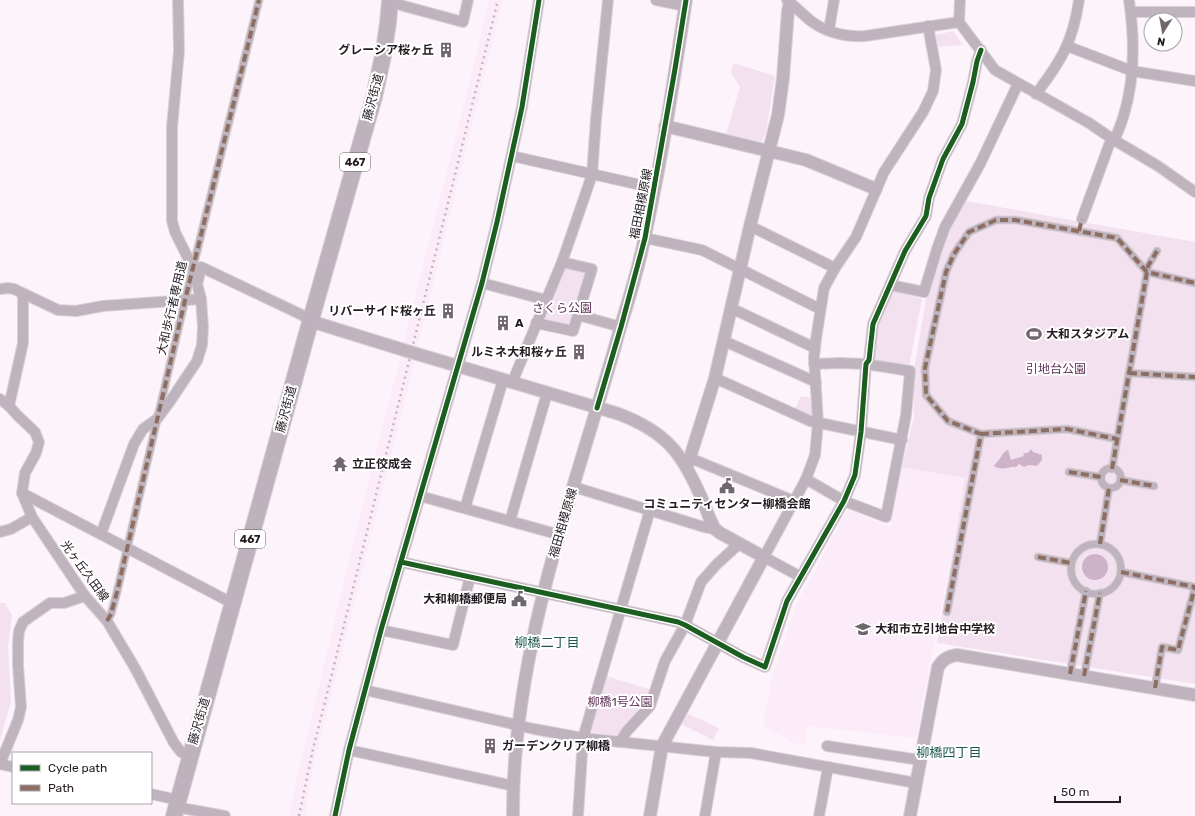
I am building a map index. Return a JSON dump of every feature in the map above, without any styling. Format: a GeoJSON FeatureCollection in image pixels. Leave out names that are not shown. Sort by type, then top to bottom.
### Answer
{"type":"FeatureCollection","features":[{"type":"Feature","properties":{"kind":"highway","name":"藤沢街道"},"geometry":{"type":"LineString","coordinates":[[176,808],[310,321],[374,97],[383,56],[388,23],[389,1]]}},
{"type":"Feature","properties":{"kind":"street"},"geometry":{"type":"LineString","coordinates":[[101,534],[134,444],[143,429],[157,419],[197,362],[202,345],[203,327],[201,299],[193,268],[175,232],[172,221],[172,127],[179,51],[178,0]]}},
{"type":"Feature","properties":{"kind":"street","name":"大和歩行者専用道"},"geometry":{"type":"LineString","coordinates":[[107,621],[111,614],[185,300],[259,0]]}},
{"type":"Feature","properties":{"kind":"street"},"geometry":{"type":"LineString","coordinates":[[389,1],[463,22],[468,0]]}},
{"type":"Feature","properties":{"kind":"street"},"geometry":{"type":"LineString","coordinates":[[335,816],[349,750],[381,630],[482,283],[512,156],[528,75],[539,0]]}},
{"type":"Feature","properties":{"kind":"street"},"geometry":{"type":"LineString","coordinates":[[465,508],[508,381],[536,324],[562,262],[592,174],[608,0]]}},
{"type":"Feature","properties":{"kind":"street"},"geometry":{"type":"LineString","coordinates":[[656,0],[685,3]]}},
{"type":"Feature","properties":{"kind":"street"},"geometry":{"type":"LineString","coordinates":[[829,30],[834,0]]}},
{"type":"Feature","properties":{"kind":"street"},"geometry":{"type":"LineString","coordinates":[[960,0],[959,22],[995,70],[1089,123],[1114,140],[1158,166],[1195,192]]}},
{"type":"Feature","properties":{"kind":"street"},"geometry":{"type":"LineString","coordinates":[[1036,94],[1056,68],[1067,46],[1074,30],[1079,0]]}},
{"type":"Feature","properties":{"kind":"street"},"geometry":{"type":"LineString","coordinates":[[1079,231],[1109,145],[1117,137],[1128,101],[1132,71],[1131,12],[1129,0]]}},
{"type":"Feature","properties":{"kind":"street"},"geometry":{"type":"LineString","coordinates":[[788,1],[810,20],[841,35],[859,36],[959,22]]}},
{"type":"Feature","properties":{"kind":"street"},"geometry":{"type":"LineString","coordinates":[[688,462],[715,378],[750,226],[778,115],[783,78],[788,1]]}},
{"type":"Feature","properties":{"kind":"street","name":"福田相模原線"},"geometry":{"type":"LineString","coordinates":[[513,816],[518,725],[532,641],[543,593],[621,327],[645,238],[685,3]]}},
{"type":"Feature","properties":{"kind":"street"},"geometry":{"type":"LineString","coordinates":[[1131,12],[1195,12]]}},
{"type":"Feature","properties":{"kind":"street"},"geometry":{"type":"LineString","coordinates":[[650,816],[662,746],[806,480],[815,455],[818,423],[814,364],[820,309],[824,288],[835,268],[856,237],[876,189],[894,155],[923,112],[933,90],[936,70],[928,26]]}},
{"type":"Feature","properties":{"kind":"street"},"geometry":{"type":"LineString","coordinates":[[1067,46],[1132,71],[1195,81]]}},
{"type":"Feature","properties":{"kind":"street"},"geometry":{"type":"LineString","coordinates":[[401,562],[685,625],[717,644],[765,666],[787,601],[844,501],[855,475],[861,432],[866,364],[869,360],[873,324],[905,251],[926,216],[929,198],[943,159],[962,124],[981,50]]}},
{"type":"Feature","properties":{"kind":"street"},"geometry":{"type":"LineString","coordinates":[[890,285],[924,292],[945,227],[980,164],[1018,84]]}},
{"type":"Feature","properties":{"kind":"street"},"geometry":{"type":"LineString","coordinates":[[665,126],[814,162],[876,189]]}},
{"type":"Feature","properties":{"kind":"street"},"geometry":{"type":"LineString","coordinates":[[512,156],[654,188]]}},
{"type":"Feature","properties":{"kind":"street"},"geometry":{"type":"LineString","coordinates":[[1117,439],[1066,429],[981,434],[948,422],[926,395],[925,368],[946,272],[954,254],[969,232],[996,220],[1015,220],[1117,238],[1147,272],[1195,283]]}},
{"type":"Feature","properties":{"kind":"street"},"geometry":{"type":"LineString","coordinates":[[750,226],[835,268]]}},
{"type":"Feature","properties":{"kind":"street"},"geometry":{"type":"LineString","coordinates":[[645,238],[702,250],[820,309]]}},
{"type":"Feature","properties":{"kind":"street"},"geometry":{"type":"LineString","coordinates":[[1112,468],[1148,266],[1157,251]]}},
{"type":"Feature","properties":{"kind":"street"},"geometry":{"type":"LineString","coordinates":[[536,324],[573,331],[592,269],[562,262]]}},
{"type":"Feature","properties":{"kind":"street"},"geometry":{"type":"LineString","coordinates":[[197,283],[201,267],[302,315],[310,321],[619,414],[646,426],[666,440],[688,462],[715,529]]}},
{"type":"Feature","properties":{"kind":"street"},"geometry":{"type":"LineString","coordinates":[[482,283],[546,300]]}},
{"type":"Feature","properties":{"kind":"street"},"geometry":{"type":"LineString","coordinates":[[0,289],[14,289],[58,310],[76,311],[103,306],[201,299]]}},
{"type":"Feature","properties":{"kind":"street"},"geometry":{"type":"LineString","coordinates":[[9,406],[23,343],[24,294]]}},
{"type":"Feature","properties":{"kind":"street"},"geometry":{"type":"LineString","coordinates":[[731,308],[815,348]]}},
{"type":"Feature","properties":{"kind":"street"},"geometry":{"type":"LineString","coordinates":[[578,315],[621,327]]}},
{"type":"Feature","properties":{"kind":"street"},"geometry":{"type":"LineString","coordinates":[[724,341],[816,382]]}},
{"type":"Feature","properties":{"kind":"street"},"geometry":{"type":"LineString","coordinates":[[806,480],[844,501],[886,517],[902,440],[910,371],[866,364],[814,364]]}},
{"type":"Feature","properties":{"kind":"street"},"geometry":{"type":"LineString","coordinates":[[1129,373],[1184,378],[1195,377]]}},
{"type":"Feature","properties":{"kind":"street"},"geometry":{"type":"LineString","coordinates":[[715,378],[818,423],[902,440]]}},
{"type":"Feature","properties":{"kind":"street"},"geometry":{"type":"LineString","coordinates":[[510,521],[547,393]]}},
{"type":"Feature","properties":{"kind":"street"},"geometry":{"type":"LineString","coordinates":[[0,399],[36,432],[39,442],[36,453],[25,473],[22,493],[232,603]]}},
{"type":"Feature","properties":{"kind":"street"},"geometry":{"type":"LineString","coordinates":[[947,612],[981,434]]}},
{"type":"Feature","properties":{"kind":"street"},"geometry":{"type":"LineString","coordinates":[[688,462],[794,501]]}},
{"type":"Feature","properties":{"kind":"street"},"geometry":{"type":"LineString","coordinates":[[1112,468],[1118,471],[1120,480],[1115,487],[1109,488],[1104,485],[1101,477],[1106,470],[1112,468]]}},
{"type":"Feature","properties":{"kind":"street"},"geometry":{"type":"LineString","coordinates":[[1070,472],[1101,477]]}},
{"type":"Feature","properties":{"kind":"street"},"geometry":{"type":"LineString","coordinates":[[1120,480],[1154,486]]}},
{"type":"Feature","properties":{"kind":"street"},"geometry":{"type":"LineString","coordinates":[[574,487],[704,527],[715,529],[801,577]]}},
{"type":"Feature","properties":{"kind":"street"},"geometry":{"type":"LineString","coordinates":[[1100,544],[1109,488]]}},
{"type":"Feature","properties":{"kind":"street","name":"光ヶ丘久田線"},"geometry":{"type":"LineString","coordinates":[[22,493],[32,517],[84,596],[107,621],[135,668],[174,743],[181,752],[189,757]]}},
{"type":"Feature","properties":{"kind":"street"},"geometry":{"type":"LineString","coordinates":[[420,496],[560,535]]}},
{"type":"Feature","properties":{"kind":"street"},"geometry":{"type":"LineString","coordinates":[[578,816],[583,738],[650,510]]}},
{"type":"Feature","properties":{"kind":"street"},"geometry":{"type":"LineString","coordinates":[[0,532],[11,529],[32,517]]}},
{"type":"Feature","properties":{"kind":"street"},"geometry":{"type":"LineString","coordinates":[[620,742],[627,731],[650,706],[665,661],[685,625],[701,582],[717,564],[740,543]]}},
{"type":"Feature","properties":{"kind":"street"},"geometry":{"type":"LineString","coordinates":[[1100,544],[1107,546],[1114,551],[1118,557],[1121,572],[1114,586],[1107,591],[1093,593],[1080,588],[1072,577],[1071,563],[1074,556],[1085,546],[1100,544]]}},
{"type":"Feature","properties":{"kind":"street"},"geometry":{"type":"LineString","coordinates":[[1038,557],[1071,563]]}},
{"type":"Feature","properties":{"kind":"street"},"geometry":{"type":"LineString","coordinates":[[1121,572],[1195,587],[1178,650],[1162,647],[1154,688]]}},
{"type":"Feature","properties":{"kind":"street"},"geometry":{"type":"LineString","coordinates":[[381,630],[453,645],[470,577]]}},
{"type":"Feature","properties":{"kind":"street"},"geometry":{"type":"LineString","coordinates":[[1070,674],[1086,591]]}},
{"type":"Feature","properties":{"kind":"street"},"geometry":{"type":"LineString","coordinates":[[1084,676],[1100,593]]}},
{"type":"Feature","properties":{"kind":"street"},"geometry":{"type":"LineString","coordinates":[[12,767],[0,764],[18,720],[21,707],[18,665],[19,631],[23,622],[50,603],[64,603],[84,596]]}},
{"type":"Feature","properties":{"kind":"street"},"geometry":{"type":"LineString","coordinates":[[910,816],[938,667],[940,663],[950,656],[957,655],[1195,695]]}},
{"type":"Feature","properties":{"kind":"street"},"geometry":{"type":"LineString","coordinates":[[365,690],[518,725],[583,738],[716,752],[751,753],[916,783]]}},
{"type":"Feature","properties":{"kind":"street"},"geometry":{"type":"LineString","coordinates":[[827,746],[920,760]]}},
{"type":"Feature","properties":{"kind":"street"},"geometry":{"type":"LineString","coordinates":[[349,750],[514,786]]}},
{"type":"Feature","properties":{"kind":"street"},"geometry":{"type":"LineString","coordinates":[[705,816],[716,752]]}},
{"type":"Feature","properties":{"kind":"street"},"geometry":{"type":"LineString","coordinates":[[819,816],[828,767]]}},
{"type":"Feature","properties":{"kind":"street"},"geometry":{"type":"LineString","coordinates":[[152,795],[176,808],[226,816]]}},
{"type":"Feature","properties":{"kind":"shaded area"},"geometry":{"type":"Polygon","coordinates":[[[489,0],[503,0],[417,348],[403,345],[472,73],[489,0]]]}},
{"type":"Feature","properties":{"kind":"shaded area"},"geometry":{"type":"Polygon","coordinates":[[[401,356],[415,360],[314,763],[305,816],[289,816],[301,760],[367,487],[401,356]]]}},
{"type":"Feature","properties":{"kind":"shaded area"},"geometry":{"type":"Polygon","coordinates":[[[1031,449],[1033,452],[1042,455],[1042,460],[1037,466],[1029,465],[1024,467],[1019,464],[1016,467],[998,468],[994,466],[1008,450],[1011,460],[1024,456],[1023,454],[1029,452],[1031,449]]]}},
{"type":"Feature","properties":{"kind":"shaded area","name":"大和市立引地台中学校"},"geometry":{"type":"Polygon","coordinates":[[[902,467],[966,477],[916,738],[807,726],[805,744],[793,743],[763,725],[771,680],[796,605],[848,510],[891,527],[902,467]]]}},
{"type":"Feature","properties":{"kind":"shaded area"},"geometry":{"type":"Polygon","coordinates":[[[1095,554],[1104,558],[1108,567],[1104,576],[1095,580],[1086,576],[1082,567],[1086,558],[1095,554]]]}},
{"type":"Feature","properties":{"kind":"green space"},"geometry":{"type":"Polygon","coordinates":[[[953,31],[963,45],[936,47],[935,35],[953,31]]]}},
{"type":"Feature","properties":{"kind":"green space"},"geometry":{"type":"Polygon","coordinates":[[[733,63],[775,76],[766,132],[762,142],[726,134],[740,87],[731,73],[733,63]]]}},
{"type":"Feature","properties":{"kind":"green space","name":"引地台公園"},"geometry":{"type":"Polygon","coordinates":[[[966,201],[1195,242],[1195,684],[937,643],[965,478],[902,467],[914,417],[913,375],[927,293],[946,234],[966,201]]]}},
{"type":"Feature","properties":{"kind":"green space","name":"さくら公園"},"geometry":{"type":"Polygon","coordinates":[[[564,265],[587,272],[570,326],[543,321],[564,265]]]}},
{"type":"Feature","properties":{"kind":"green space"},"geometry":{"type":"Polygon","coordinates":[[[892,291],[922,299],[909,367],[873,361],[879,322],[892,291]]]}},
{"type":"Feature","properties":{"kind":"green space"},"geometry":{"type":"Polygon","coordinates":[[[801,396],[810,398],[812,418],[794,410],[801,396]]]}},
{"type":"Feature","properties":{"kind":"green space"},"geometry":{"type":"Polygon","coordinates":[[[0,603],[5,603],[12,615],[8,647],[11,701],[0,741],[0,603]]]}},
{"type":"Feature","properties":{"kind":"green space","name":"柳橋1号公園"},"geometry":{"type":"Polygon","coordinates":[[[606,676],[652,690],[647,704],[616,736],[589,732],[606,676]]]}},
{"type":"Feature","properties":{"kind":"green space"},"geometry":{"type":"Polygon","coordinates":[[[684,712],[719,728],[713,740],[679,723],[684,712]]]}},
{"type":"Feature","properties":{"kind":"railway"},"geometry":{"type":"LineString","coordinates":[[299,816],[313,749],[498,0]]}},
{"type":"Feature","properties":{"kind":"marked path"},"geometry":{"type":"LineString","coordinates":[[107,621],[111,614],[117,592],[185,300],[259,0]]}},
{"type":"Feature","properties":{"kind":"marked path"},"geometry":{"type":"LineString","coordinates":[[1079,231],[1082,219]]}},
{"type":"Feature","properties":{"kind":"marked path"},"geometry":{"type":"LineString","coordinates":[[947,612],[981,434],[948,421],[926,395],[925,368],[946,272],[954,254],[969,232],[996,220],[1015,220],[1117,238],[1147,272],[1195,283]]}},
{"type":"Feature","properties":{"kind":"marked path"},"geometry":{"type":"LineString","coordinates":[[1112,469],[1148,266],[1157,251]]}},
{"type":"Feature","properties":{"kind":"marked path"},"geometry":{"type":"LineString","coordinates":[[1129,373],[1195,377]]}},
{"type":"Feature","properties":{"kind":"marked path"},"geometry":{"type":"LineString","coordinates":[[981,434],[1067,429],[1117,439]]}},
{"type":"Feature","properties":{"kind":"marked path"},"geometry":{"type":"LineString","coordinates":[[1069,472],[1101,477]]}},
{"type":"Feature","properties":{"kind":"marked path"},"geometry":{"type":"LineString","coordinates":[[1120,480],[1154,486]]}},
{"type":"Feature","properties":{"kind":"marked path"},"geometry":{"type":"LineString","coordinates":[[1100,544],[1109,488]]}},
{"type":"Feature","properties":{"kind":"marked path"},"geometry":{"type":"LineString","coordinates":[[1038,557],[1071,563]]}},
{"type":"Feature","properties":{"kind":"marked path"},"geometry":{"type":"LineString","coordinates":[[1121,572],[1195,587]]}},
{"type":"Feature","properties":{"kind":"marked path"},"geometry":{"type":"LineString","coordinates":[[1155,688],[1162,647],[1178,650],[1195,587]]}},
{"type":"Feature","properties":{"kind":"marked path"},"geometry":{"type":"LineString","coordinates":[[1070,674],[1086,591]]}},
{"type":"Feature","properties":{"kind":"marked path"},"geometry":{"type":"LineString","coordinates":[[1084,676],[1100,593]]}},
{"type":"Feature","properties":{"kind":"cycle path"},"geometry":{"type":"LineString","coordinates":[[335,816],[349,750],[381,630],[482,283],[522,107],[539,0]]}},
{"type":"Feature","properties":{"kind":"cycle path"},"geometry":{"type":"LineString","coordinates":[[597,408],[645,238],[686,0]]}},
{"type":"Feature","properties":{"kind":"cycle path"},"geometry":{"type":"LineString","coordinates":[[401,562],[678,622],[743,657],[765,667],[787,601],[844,501],[855,475],[861,432],[866,364],[869,360],[873,324],[905,251],[926,216],[929,198],[943,159],[962,124],[981,50]]}},
{"type":"Feature","properties":{"kind":"place","name":"グレーシア桜ヶ丘"},"geometry":{"type":"Point","coordinates":[446,50]}},
{"type":"Feature","properties":{"kind":"place","name":"リバーサイド桜ヶ丘"},"geometry":{"type":"Point","coordinates":[448,311]}},
{"type":"Feature","properties":{"kind":"place","name":"A"},"geometry":{"type":"Point","coordinates":[503,323]}},
{"type":"Feature","properties":{"kind":"place","name":"大和スタジアム"},"geometry":{"type":"Point","coordinates":[1034,334]}},
{"type":"Feature","properties":{"kind":"place","name":"ルミネ大和桜ヶ丘"},"geometry":{"type":"Point","coordinates":[579,352]}},
{"type":"Feature","properties":{"kind":"place","name":"立正佼成会"},"geometry":{"type":"Point","coordinates":[340,464]}},
{"type":"Feature","properties":{"kind":"place","name":"コミュニティセンター柳橋会館"},"geometry":{"type":"Point","coordinates":[727,486]}},
{"type":"Feature","properties":{"kind":"place","name":"大和柳橋郵便局"},"geometry":{"type":"Point","coordinates":[519,599]}},
{"type":"Feature","properties":{"kind":"place","name":"大和市立引地台中学校"},"geometry":{"type":"Point","coordinates":[863,629]}},
{"type":"Feature","properties":{"kind":"place","name":"ガーデンクリア柳橋"},"geometry":{"type":"Point","coordinates":[490,746]}},
{"type":"Feature","properties":{"kind":"district","name":"柳橋二丁目"},"geometry":{"type":"Point","coordinates":[547,642]}},
{"type":"Feature","properties":{"kind":"district","name":"柳橋四丁目"},"geometry":{"type":"Point","coordinates":[949,752]}}]}
